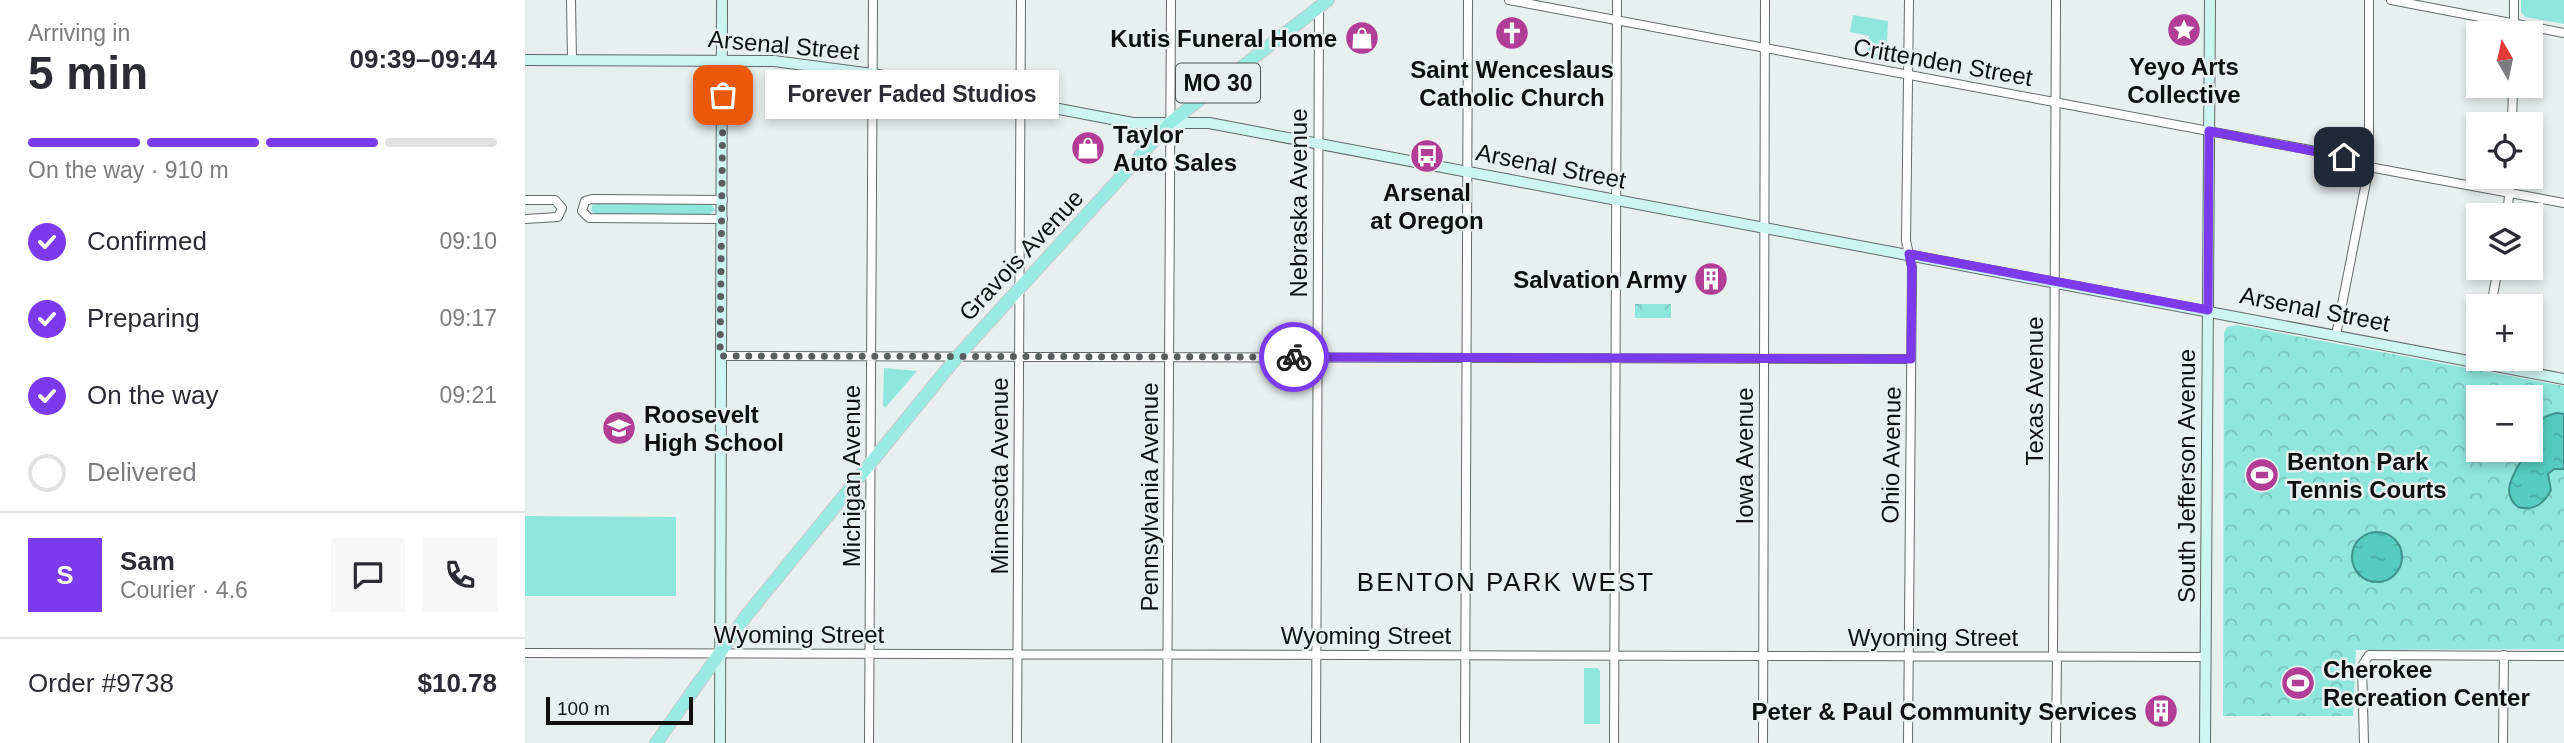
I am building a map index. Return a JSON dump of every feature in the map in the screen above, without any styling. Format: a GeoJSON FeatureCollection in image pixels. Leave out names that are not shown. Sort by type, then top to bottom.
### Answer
{"type":"FeatureCollection","features":[{"type":"Feature","properties":{"kind":"main road"},"geometry":{"type":"LineString","coordinates":[[720,743],[722,0]]}},
{"type":"Feature","properties":{"kind":"main road","name":"South Jefferson Avenue"},"geometry":{"type":"LineString","coordinates":[[2205,743],[2210,0]]}},
{"type":"Feature","properties":{"kind":"main road","name":"Gravois Avenue"},"geometry":{"type":"LineString","coordinates":[[656,743],[720,653],[871,459],[957,357],[1171,122],[1322,2]]}},
{"type":"Feature","properties":{"kind":"main road","name":"Arsenal Street"},"geometry":{"type":"LineString","coordinates":[[525,60],[774,61],[873,74],[1133,123],[1209,123],[2466,358]]}},
{"type":"Feature","properties":{"kind":"main road","name":"Arsenal Street"},"geometry":{"type":"LineString","coordinates":[[2527,371],[2564,379]]}},
{"type":"Feature","properties":{"kind":"street"},"geometry":{"type":"LineString","coordinates":[[571,0],[572,60]]}},
{"type":"Feature","properties":{"kind":"street","name":"Michigan Avenue"},"geometry":{"type":"LineString","coordinates":[[869,743],[873,0]]}},
{"type":"Feature","properties":{"kind":"street","name":"Minnesota Avenue"},"geometry":{"type":"LineString","coordinates":[[1017,743],[1021,0]]}},
{"type":"Feature","properties":{"kind":"street","name":"Pennsylvania Avenue"},"geometry":{"type":"LineString","coordinates":[[1167,743],[1171,0]]}},
{"type":"Feature","properties":{"kind":"street"},"geometry":{"type":"LineString","coordinates":[[1465,743],[1468,0]]}},
{"type":"Feature","properties":{"kind":"street","name":"Crittenden Street"},"geometry":{"type":"LineString","coordinates":[[1509,0],[2209,131],[2564,203]]}},
{"type":"Feature","properties":{"kind":"street"},"geometry":{"type":"LineString","coordinates":[[1614,743],[1617,0]]}},
{"type":"Feature","properties":{"kind":"street","name":"Iowa Avenue"},"geometry":{"type":"LineString","coordinates":[[1763,743],[1765,0]]}},
{"type":"Feature","properties":{"kind":"street","name":"Ohio Avenue"},"geometry":{"type":"LineString","coordinates":[[1908,743],[1912,267],[1906,241],[1909,0]]}},
{"type":"Feature","properties":{"kind":"street","name":"Texas Avenue"},"geometry":{"type":"LineString","coordinates":[[2056,0],[2056,743]]}},
{"type":"Feature","properties":{"kind":"street"},"geometry":{"type":"LineString","coordinates":[[2336,335],[2369,164],[2369,0]]}},
{"type":"Feature","properties":{"kind":"street"},"geometry":{"type":"LineString","coordinates":[[2391,0],[2503,21]]}},
{"type":"Feature","properties":{"kind":"street"},"geometry":{"type":"LineString","coordinates":[[2514,0],[2514,21]]}},
{"type":"Feature","properties":{"kind":"street","name":"Nebraska Avenue"},"geometry":{"type":"LineString","coordinates":[[1316,743],[1317,144],[1322,2]]}},
{"type":"Feature","properties":{"kind":"street"},"geometry":{"type":"LineString","coordinates":[[2543,29],[2564,33]]}},
{"type":"Feature","properties":{"kind":"street"},"geometry":{"type":"LineString","coordinates":[[2509,203],[2511,189]]}},
{"type":"Feature","properties":{"kind":"street"},"geometry":{"type":"LineString","coordinates":[[723,200],[592,199],[585,201],[582,211],[589,218],[723,219]]}},
{"type":"Feature","properties":{"kind":"street"},"geometry":{"type":"LineString","coordinates":[[525,200],[555,200],[562,208],[558,217],[525,219]]}},
{"type":"Feature","properties":{"kind":"street"},"geometry":{"type":"LineString","coordinates":[[720,356],[1911,359]]}},
{"type":"Feature","properties":{"kind":"street","name":"Wyoming Street"},"geometry":{"type":"LineString","coordinates":[[525,653],[2207,657]]}},
{"type":"Feature","properties":{"kind":"street"},"geometry":{"type":"LineString","coordinates":[[2503,743],[2504,655]]}},
{"type":"Feature","properties":{"kind":"street"},"geometry":{"type":"LineString","coordinates":[[2364,743],[2365,657],[2564,656]]}},
{"type":"Feature","properties":{"kind":"green space"},"geometry":{"type":"Polygon","coordinates":[[[2521,0],[2564,0],[2564,24],[2525,17],[2521,12],[2521,0]]]}},
{"type":"Feature","properties":{"kind":"green space"},"geometry":{"type":"Polygon","coordinates":[[[1853,15],[1888,21],[1886,62],[1866,58],[1869,36],[1850,32],[1853,15]]]}},
{"type":"Feature","properties":{"kind":"green space"},"geometry":{"type":"Polygon","coordinates":[[[593,203],[711,204],[715,210],[710,214],[595,214],[591,211],[593,203]]]}},
{"type":"Feature","properties":{"kind":"green space"},"geometry":{"type":"Polygon","coordinates":[[[1635,304],[1671,304],[1671,318],[1635,318],[1635,304]]]}},
{"type":"Feature","properties":{"kind":"green space"},"geometry":{"type":"Polygon","coordinates":[[[2237,325],[2466,368],[2466,371],[2484,371],[2564,386],[2564,649],[2356,650],[2353,716],[2223,716],[2224,333],[2227,327],[2237,325]]]}},
{"type":"Feature","properties":{"kind":"green space"},"geometry":{"type":"Polygon","coordinates":[[[884,368],[917,371],[885,408],[883,405],[884,368]]]}},
{"type":"Feature","properties":{"kind":"green space"},"geometry":{"type":"Polygon","coordinates":[[[525,516],[676,517],[676,596],[525,596],[525,516]]]}},
{"type":"Feature","properties":{"kind":"green space"},"geometry":{"type":"Polygon","coordinates":[[[1584,668],[1598,668],[1600,671],[1600,724],[1584,724],[1584,668]]]}},
{"type":"Feature","properties":{"kind":"water"},"geometry":{"type":"Polygon","coordinates":[[[2564,414],[2564,469],[2554,469],[2548,474],[2551,490],[2541,503],[2529,508],[2518,507],[2509,494],[2512,479],[2521,462],[2543,462],[2543,419],[2550,415],[2564,414]]]}},
{"type":"Feature","properties":{"kind":"water"},"geometry":{"type":"Polygon","coordinates":[[[2377,532],[2395,539],[2402,557],[2395,575],[2377,582],[2359,575],[2352,557],[2359,539],[2377,532]]]}},
{"type":"Feature","properties":{"kind":"way so far"},"geometry":{"type":"LineString","coordinates":[[723,95],[720,356],[1169,359],[1294,357]]}},
{"type":"Feature","properties":{"kind":"place","name":"Yeyo Arts Collective"},"geometry":{"type":"Point","coordinates":[2184,30]}},
{"type":"Feature","properties":{"kind":"place","name":"Saint Wenceslaus Catholic Church"},"geometry":{"type":"Point","coordinates":[1512,33]}},
{"type":"Feature","properties":{"kind":"place","name":"Kutis Funeral Home"},"geometry":{"type":"Point","coordinates":[1362,38]}},
{"type":"Feature","properties":{"kind":"place","name":"Forever Faded Studios"},"geometry":{"type":"Point","coordinates":[723,95]}},
{"type":"Feature","properties":{"kind":"place","name":"Taylor Auto Sales"},"geometry":{"type":"Point","coordinates":[1088,148]}},
{"type":"Feature","properties":{"kind":"place","name":"Arsenal at Oregon"},"geometry":{"type":"Point","coordinates":[1427,156]}},
{"type":"Feature","properties":{"kind":"place","name":"Salvation Army"},"geometry":{"type":"Point","coordinates":[1711,279]}},
{"type":"Feature","properties":{"kind":"place","name":"Roosevelt High School"},"geometry":{"type":"Point","coordinates":[619,428]}},
{"type":"Feature","properties":{"kind":"place","name":"Benton Park Tennis Courts"},"geometry":{"type":"Point","coordinates":[2262,475]}},
{"type":"Feature","properties":{"kind":"place","name":"Cherokee Recreation Center"},"geometry":{"type":"Point","coordinates":[2298,683]}},
{"type":"Feature","properties":{"kind":"place","name":"Peter & Paul Community Services"},"geometry":{"type":"Point","coordinates":[2161,711]}},
{"type":"Feature","properties":{"kind":"district","name":"BENTON PARK WEST"},"geometry":{"type":"Point","coordinates":[1506,582]}},
{"type":"Feature","properties":{"kind":"route"},"geometry":{"type":"LineString","coordinates":[[1294,357],[1911,359],[1912,262],[1909,254],[2208,310],[2209,131],[2344,157]]}}]}
